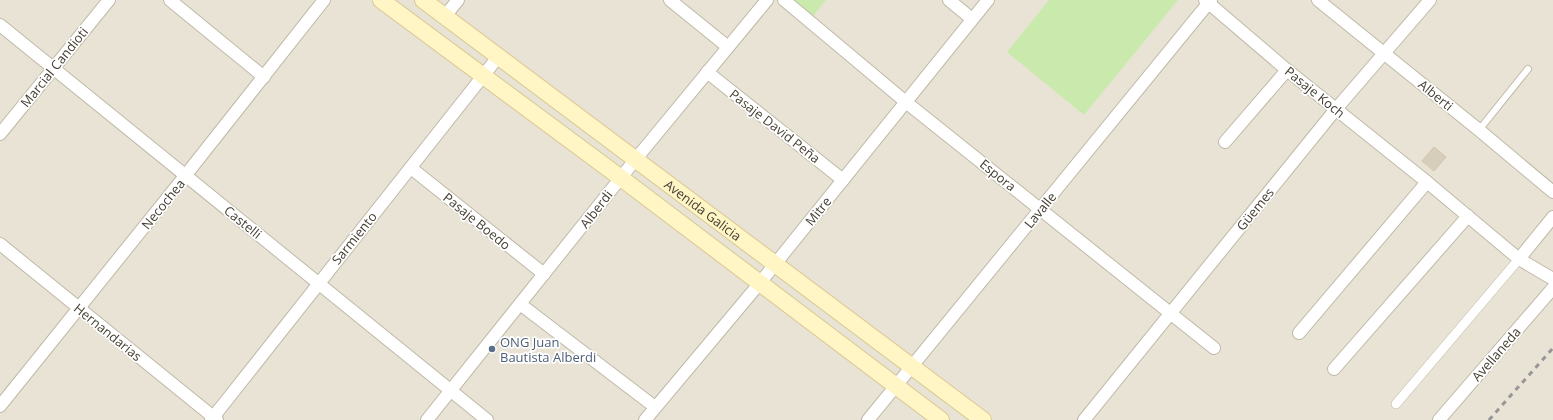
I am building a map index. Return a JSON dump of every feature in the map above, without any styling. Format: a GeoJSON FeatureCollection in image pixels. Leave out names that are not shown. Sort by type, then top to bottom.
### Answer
{"type":"FeatureCollection","features":[{"type":"Feature","properties":{"kind":"main road","name":"Avenida Galicia"},"geometry":{"type":"LineString","coordinates":[[381,0],[621,178],[759,284],[941,420]]}},
{"type":"Feature","properties":{"kind":"main road","name":"Avenida Galicia"},"geometry":{"type":"LineString","coordinates":[[423,0],[983,420]]}},
{"type":"Feature","properties":{"kind":"street","name":"Marcial Candioti"},"geometry":{"type":"LineString","coordinates":[[0,134],[109,0]]}},
{"type":"Feature","properties":{"kind":"street"},"geometry":{"type":"LineString","coordinates":[[170,0],[264,77]]}},
{"type":"Feature","properties":{"kind":"street","name":"Necochea"},"geometry":{"type":"LineString","coordinates":[[0,406],[324,0]]}},
{"type":"Feature","properties":{"kind":"street"},"geometry":{"type":"LineString","coordinates":[[445,16],[458,0]]}},
{"type":"Feature","properties":{"kind":"street"},"geometry":{"type":"LineString","coordinates":[[670,0],[728,47]]}},
{"type":"Feature","properties":{"kind":"street","name":"Alberdi"},"geometry":{"type":"LineString","coordinates":[[427,420],[635,160],[767,0]]}},
{"type":"Feature","properties":{"kind":"street","name":"Espora"},"geometry":{"type":"LineString","coordinates":[[784,0],[907,102],[1214,348]]}},
{"type":"Feature","properties":{"kind":"street"},"geometry":{"type":"LineString","coordinates":[[949,0],[972,19]]}},
{"type":"Feature","properties":{"kind":"street","name":"Mitre"},"geometry":{"type":"LineString","coordinates":[[645,420],[759,284],[988,0]]}},
{"type":"Feature","properties":{"kind":"street","name":"Alberti"},"geometry":{"type":"LineString","coordinates":[[1318,0],[1385,53],[1553,192]]}},
{"type":"Feature","properties":{"kind":"street","name":"Güemes"},"geometry":{"type":"LineString","coordinates":[[1084,420],[1336,109],[1430,0]]}},
{"type":"Feature","properties":{"kind":"street","name":"Pasaje Koch"},"geometry":{"type":"LineString","coordinates":[[1208,1],[1287,70],[1427,182],[1519,259],[1553,279]]}},
{"type":"Feature","properties":{"kind":"street","name":"Lavalle"},"geometry":{"type":"LineString","coordinates":[[868,420],[1208,1]]}},
{"type":"Feature","properties":{"kind":"street","name":"Castelli"},"geometry":{"type":"LineString","coordinates":[[0,25],[487,420]]}},
{"type":"Feature","properties":{"kind":"street","name":"Sarmiento"},"geometry":{"type":"LineString","coordinates":[[214,419],[318,283],[498,57]]}},
{"type":"Feature","properties":{"kind":"street"},"geometry":{"type":"LineString","coordinates":[[1225,142],[1287,70]]}},
{"type":"Feature","properties":{"kind":"street","name":"Pasaje David Peña"},"geometry":{"type":"LineString","coordinates":[[707,72],[843,180]]}},
{"type":"Feature","properties":{"kind":"street","name":"Pasaje Boedo"},"geometry":{"type":"LineString","coordinates":[[411,168],[544,274]]}},
{"type":"Feature","properties":{"kind":"street"},"geometry":{"type":"LineString","coordinates":[[1299,333],[1427,182]]}},
{"type":"Feature","properties":{"kind":"street"},"geometry":{"type":"LineString","coordinates":[[1334,369],[1468,216]]}},
{"type":"Feature","properties":{"kind":"street"},"geometry":{"type":"LineString","coordinates":[[1396,404],[1553,217]]}},
{"type":"Feature","properties":{"kind":"street","name":"Hernandarias"},"geometry":{"type":"LineString","coordinates":[[0,244],[214,419]]}},
{"type":"Feature","properties":{"kind":"street","name":"Avellaneda"},"geometry":{"type":"LineString","coordinates":[[1439,420],[1553,288]]}},
{"type":"Feature","properties":{"kind":"street"},"geometry":{"type":"LineString","coordinates":[[520,304],[655,407]]}},
{"type":"Feature","properties":{"kind":"lane"},"geometry":{"type":"LineString","coordinates":[[1479,130],[1528,69]]}},
{"type":"Feature","properties":{"kind":"shaded area"},"geometry":{"type":"Polygon","coordinates":[[[0,0],[1553,0],[1553,420],[0,420],[0,0]]]}},
{"type":"Feature","properties":{"kind":"green space"},"geometry":{"type":"Polygon","coordinates":[[[793,0],[826,0],[813,16],[793,0]]]}},
{"type":"Feature","properties":{"kind":"green space"},"geometry":{"type":"Polygon","coordinates":[[[1049,0],[1178,0],[1084,115],[1007,52],[1049,0]]]}},
{"type":"Feature","properties":{"kind":"building"},"geometry":{"type":"Polygon","coordinates":[[[1434,147],[1446,157],[1434,171],[1422,161],[1434,147]]]}},
{"type":"Feature","properties":{"kind":"railway"},"geometry":{"type":"LineString","coordinates":[[1489,420],[1553,348]]}},
{"type":"Feature","properties":{"kind":"place","name":"ONG Juan Bautista Alberdi"},"geometry":{"type":"Point","coordinates":[492,349]}}]}
